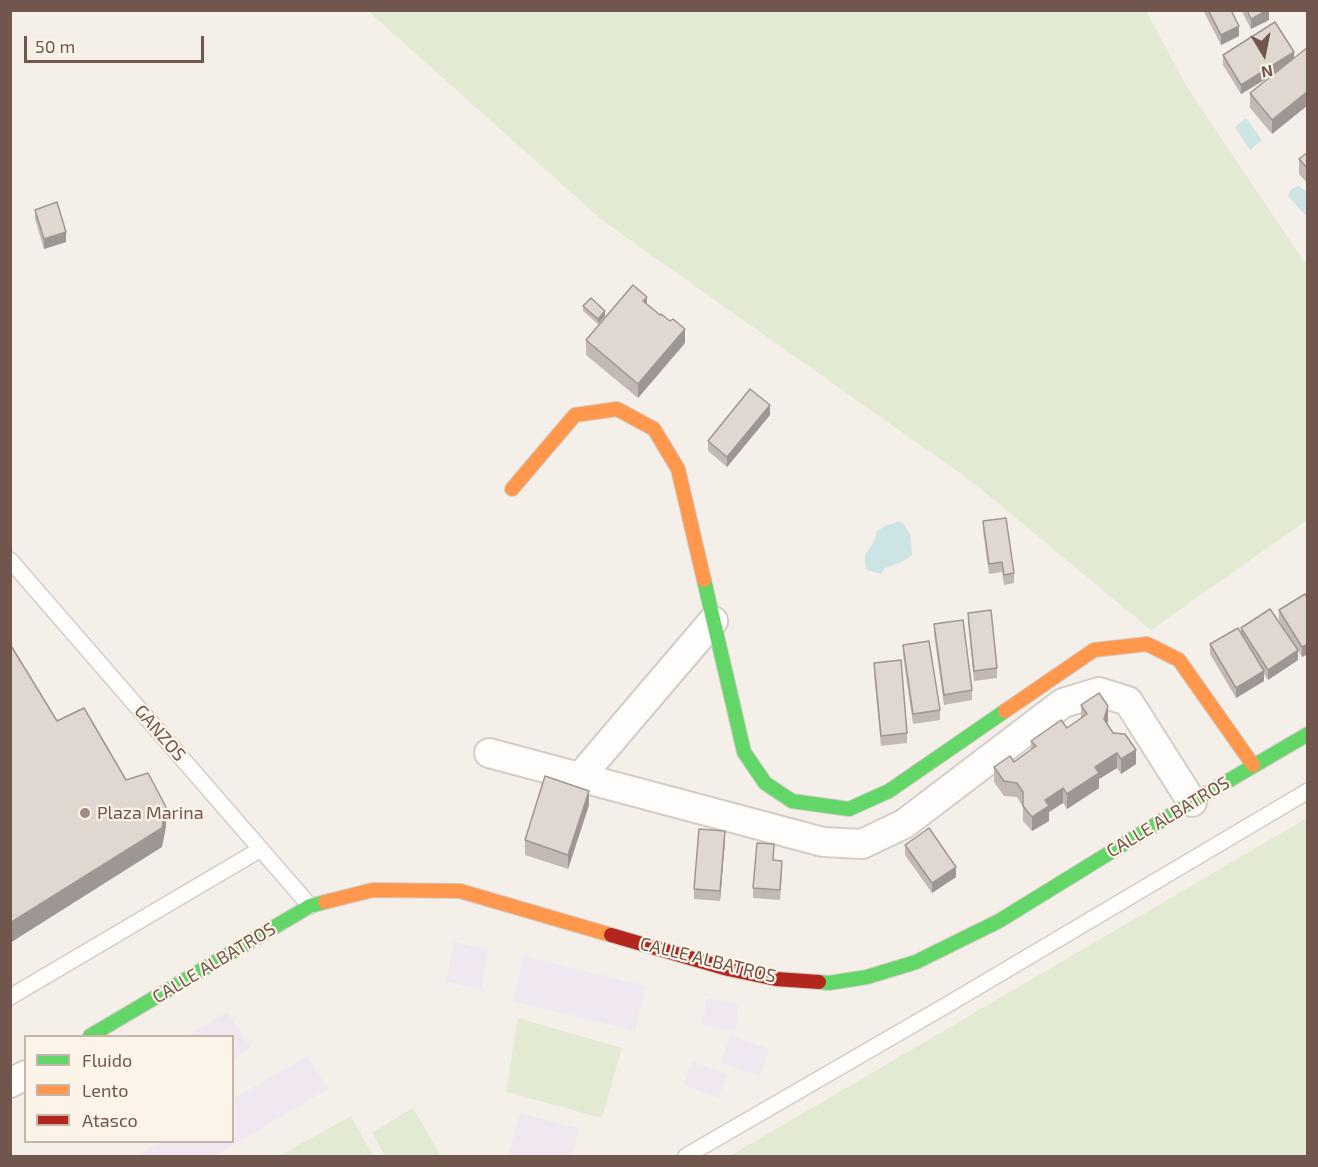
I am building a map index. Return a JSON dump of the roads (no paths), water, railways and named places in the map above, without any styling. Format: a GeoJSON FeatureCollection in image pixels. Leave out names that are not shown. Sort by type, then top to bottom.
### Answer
{"type":"FeatureCollection","features":[{"type":"Feature","properties":{"kind":"street"},"geometry":{"type":"LineString","coordinates":[[512,489],[575,415],[617,409],[654,429],[678,469],[744,752],[765,783],[792,801],[849,809],[889,791],[1094,650],[1147,644],[1179,660],[1252,765]]}},
{"type":"Feature","properties":{"kind":"street"},"geometry":{"type":"LineString","coordinates":[[580,777],[713,621]]}},
{"type":"Feature","properties":{"kind":"street"},"geometry":{"type":"LineString","coordinates":[[1072,665],[1082,697]]}},
{"type":"Feature","properties":{"kind":"street"},"geometry":{"type":"LineString","coordinates":[[489,753],[823,842],[862,844],[904,824],[1063,703],[1099,692],[1128,701],[1192,802]]}},
{"type":"Feature","properties":{"kind":"street","name":"CALLE ALBATROS"},"geometry":{"type":"LineString","coordinates":[[92,1035],[310,906],[373,890],[460,891],[728,969],[776,979],[828,983],[867,977],[916,962],[999,921],[1252,765],[1308,734]]}},
{"type":"Feature","properties":{"kind":"street"},"geometry":{"type":"LineString","coordinates":[[889,791],[904,824]]}},
{"type":"Feature","properties":{"kind":"street"},"geometry":{"type":"LineString","coordinates":[[781,830],[792,801]]}},
{"type":"Feature","properties":{"kind":"street"},"geometry":{"type":"LineString","coordinates":[[10,1083],[24,1076]]}},
{"type":"Feature","properties":{"kind":"lane","name":"GANZOS"},"geometry":{"type":"LineString","coordinates":[[10,560],[310,906]]}},
{"type":"Feature","properties":{"kind":"lane"},"geometry":{"type":"LineString","coordinates":[[686,1156],[1308,791]]}},
{"type":"Feature","properties":{"kind":"lane"},"geometry":{"type":"LineString","coordinates":[[10,997],[261,849]]}},
{"type":"Feature","properties":{"kind":"water"},"geometry":{"type":"Polygon","coordinates":[[[1246,118],[1262,140],[1250,150],[1235,127],[1246,118]]]}},
{"type":"Feature","properties":{"kind":"water"},"geometry":{"type":"Polygon","coordinates":[[[1299,186],[1307,192],[1307,217],[1288,196],[1292,189],[1299,186]]]}},
{"type":"Feature","properties":{"kind":"water"},"geometry":{"type":"Polygon","coordinates":[[[900,521],[909,532],[912,555],[902,562],[885,568],[881,574],[867,570],[865,556],[877,531],[900,521]]]}},
{"type":"Feature","properties":{"kind":"place","name":"Plaza Marina"},"geometry":{"type":"Point","coordinates":[85,813]}}]}
